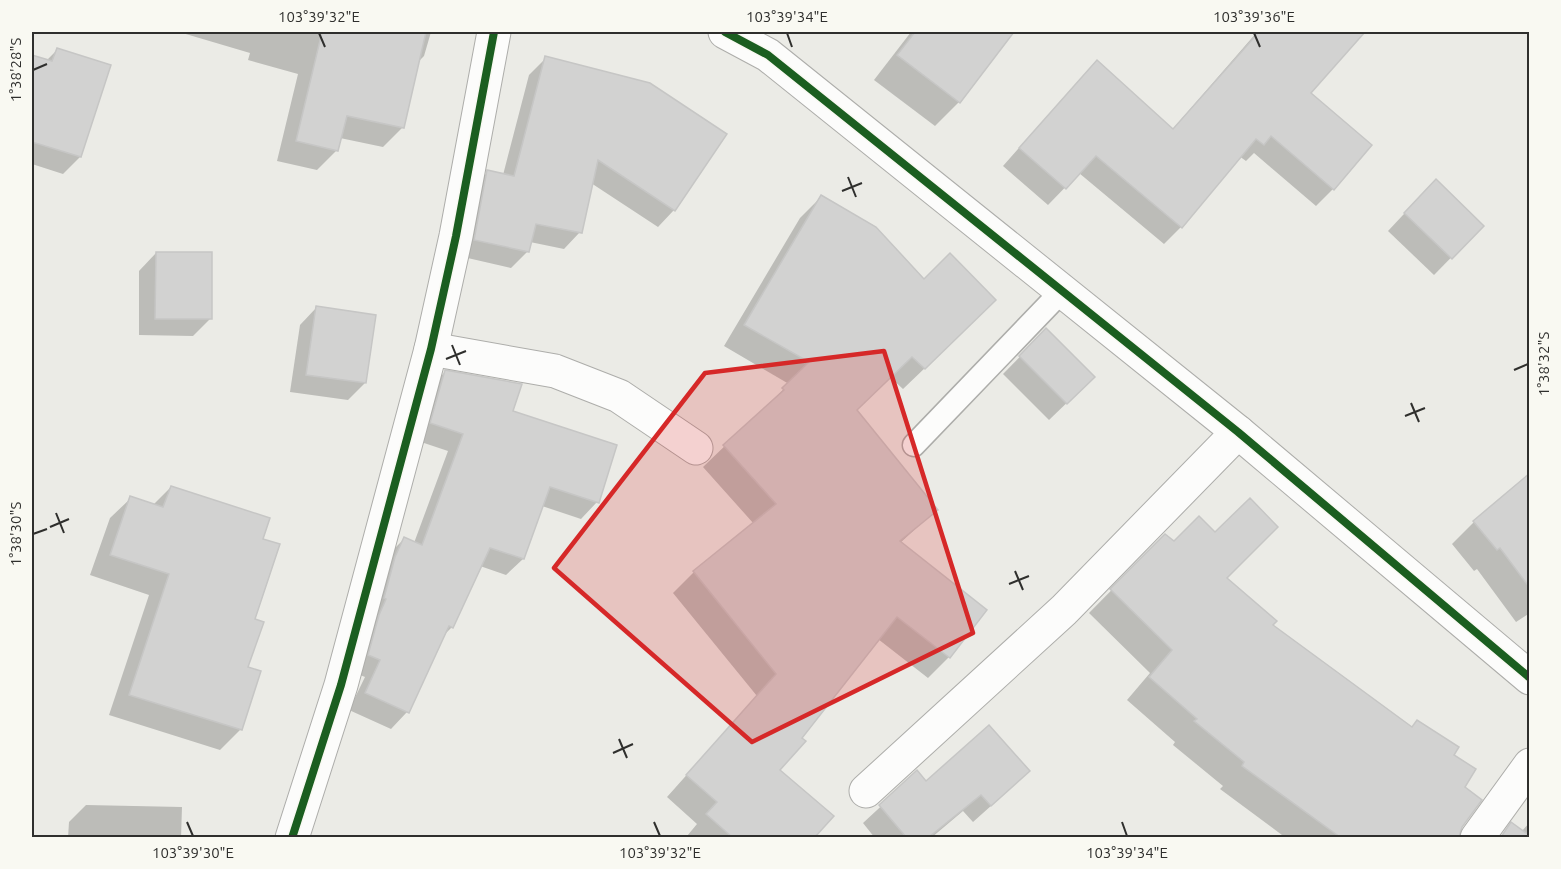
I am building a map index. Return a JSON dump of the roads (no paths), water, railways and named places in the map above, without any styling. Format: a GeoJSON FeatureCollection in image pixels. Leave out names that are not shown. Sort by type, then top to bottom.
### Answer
{"type":"FeatureCollection","features":[{"type":"Feature","properties":{"kind":"street"},"geometry":{"type":"LineString","coordinates":[[292,837],[341,685],[432,349],[456,236],[494,32]]}},
{"type":"Feature","properties":{"kind":"street"},"geometry":{"type":"LineString","coordinates":[[725,32],[768,55],[1238,432],[1530,678]]}},
{"type":"Feature","properties":{"kind":"street"},"geometry":{"type":"LineString","coordinates":[[432,349],[555,371],[619,396],[696,448]]}},
{"type":"Feature","properties":{"kind":"street"},"geometry":{"type":"LineString","coordinates":[[866,791],[1064,610],[1238,432]]}},
{"type":"Feature","properties":{"kind":"street"},"geometry":{"type":"LineString","coordinates":[[1477,837],[1530,765]]}},
{"type":"Feature","properties":{"kind":"lane"},"geometry":{"type":"LineString","coordinates":[[914,445],[1062,291]]}}]}
